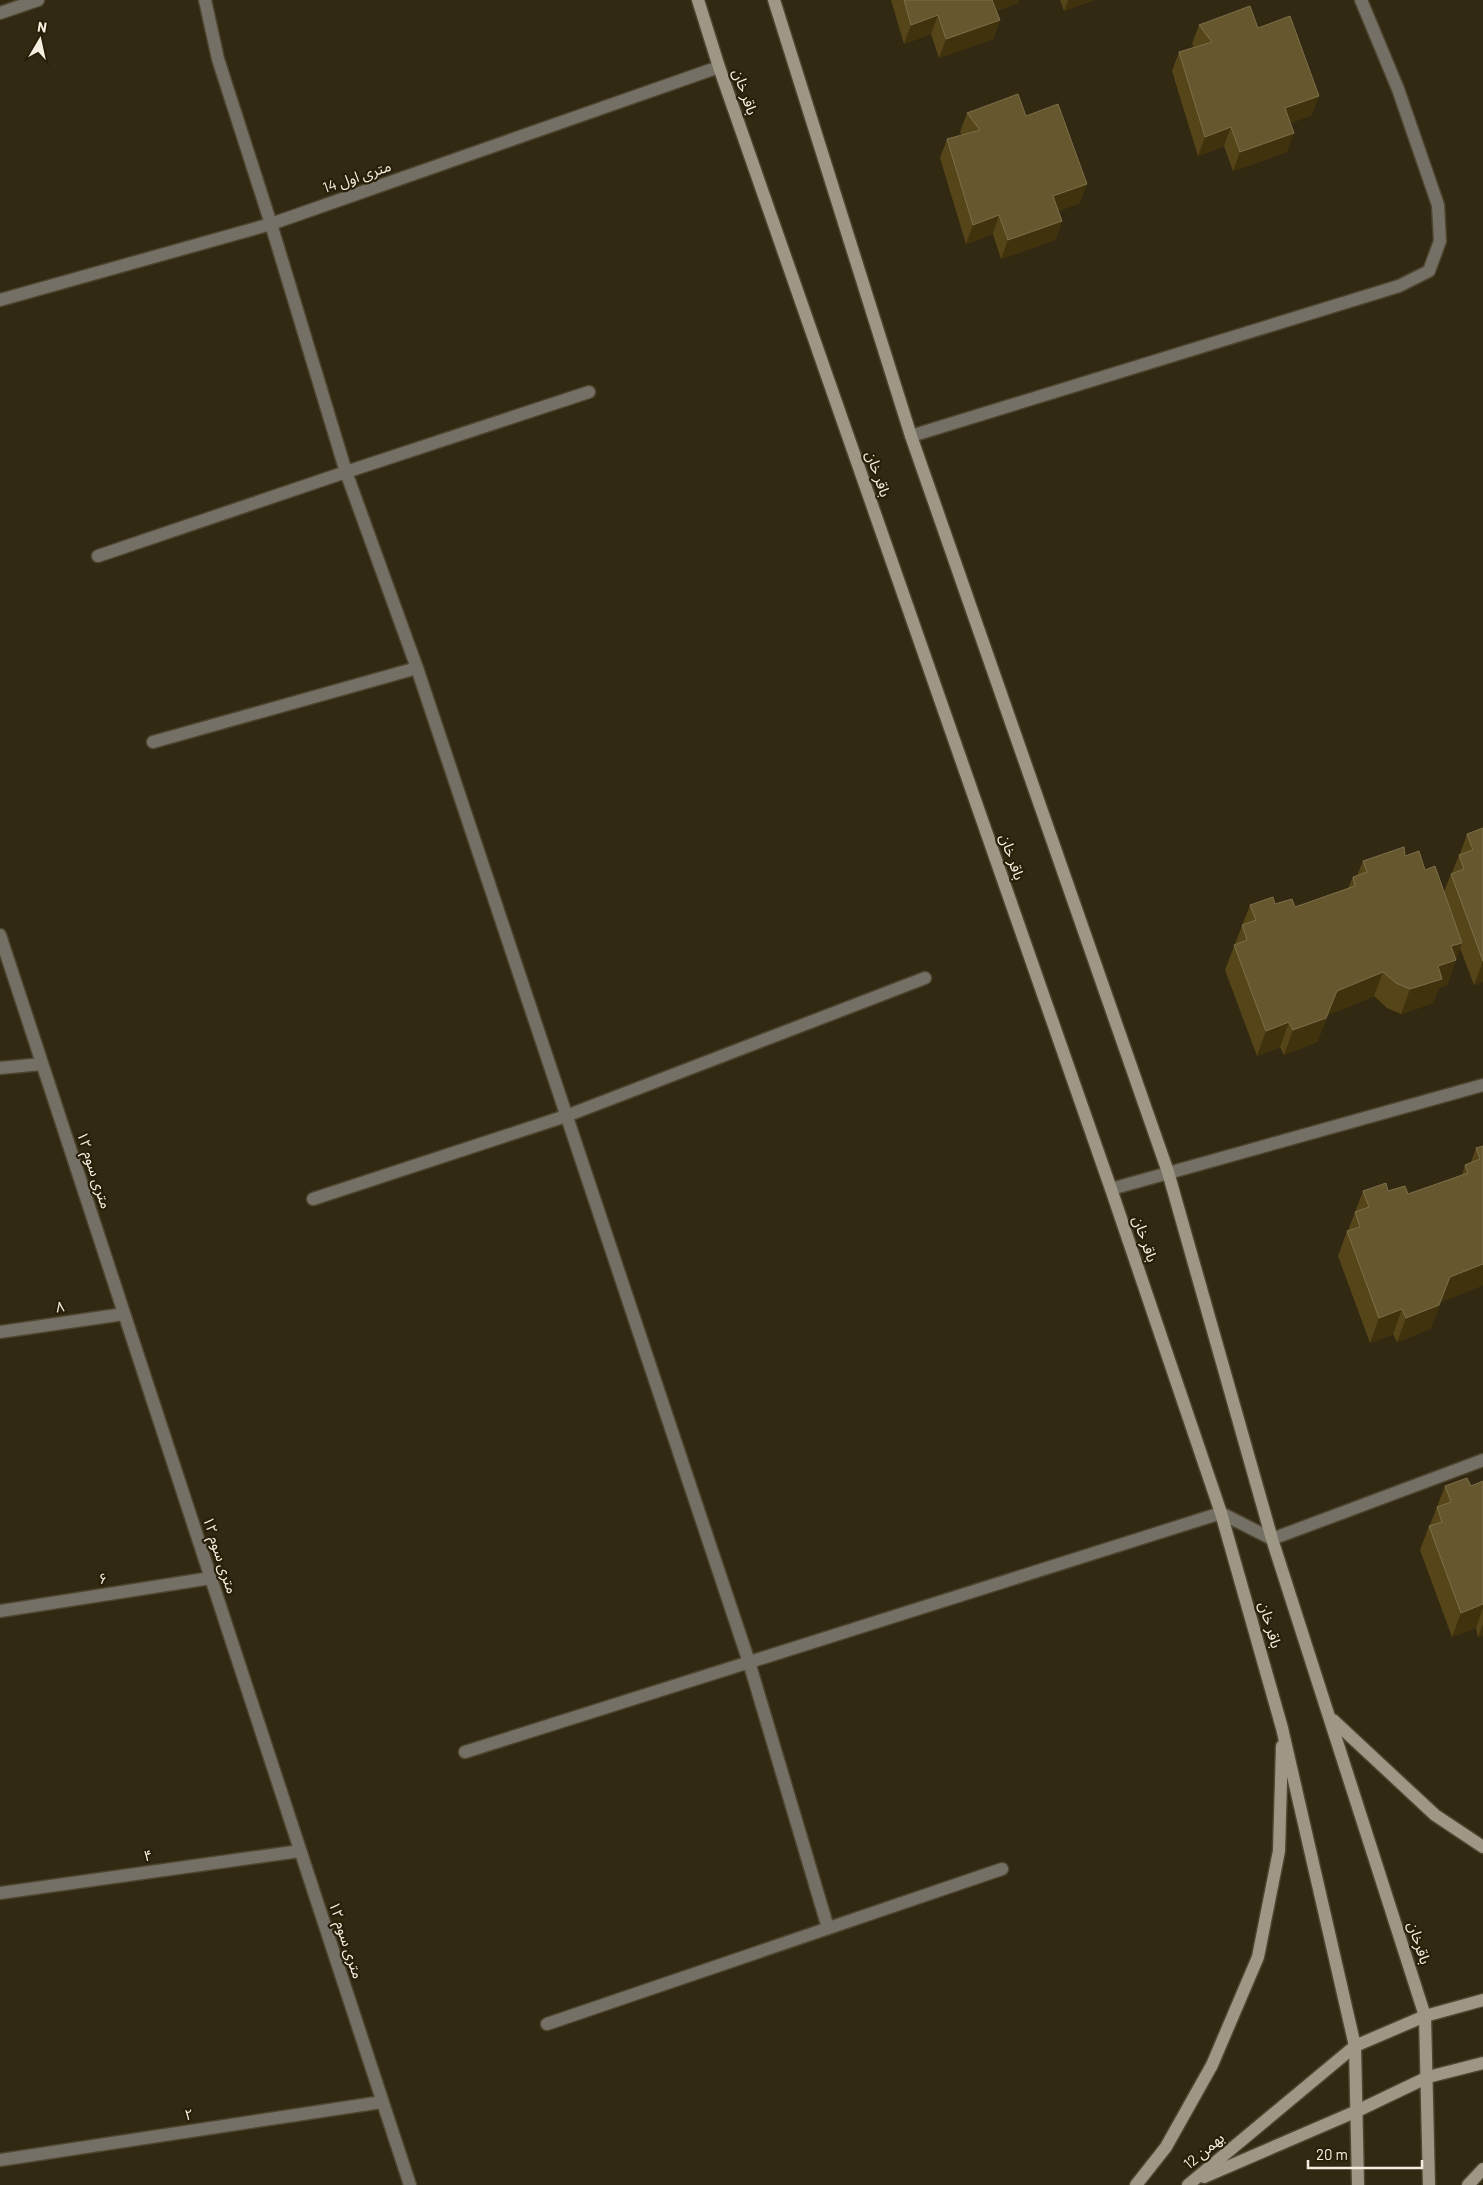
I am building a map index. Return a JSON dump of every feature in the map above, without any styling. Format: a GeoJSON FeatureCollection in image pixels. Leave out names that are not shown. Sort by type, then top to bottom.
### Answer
{"type":"FeatureCollection","features":[{"type":"Feature","properties":{"kind":"main road","name":"باقر خان"},"geometry":{"type":"LineString","coordinates":[[698,0],[719,67],[1111,1190],[1221,1513],[1282,1728]]}},
{"type":"Feature","properties":{"kind":"main road","name":"باقر خان"},"geometry":{"type":"LineString","coordinates":[[774,0],[911,436],[1168,1172],[1272,1539],[1331,1719]]}},
{"type":"Feature","properties":{"kind":"main road"},"geometry":{"type":"LineString","coordinates":[[1331,1719],[1435,1815],[1483,1847]]}},
{"type":"Feature","properties":{"kind":"main road","name":"باقرخان"},"geometry":{"type":"LineString","coordinates":[[1331,1719],[1425,2016],[1430,2185]]}},
{"type":"Feature","properties":{"kind":"main road"},"geometry":{"type":"LineString","coordinates":[[1282,1728],[1356,2046],[1358,2185]]}},
{"type":"Feature","properties":{"kind":"main road"},"geometry":{"type":"LineString","coordinates":[[1136,2185],[1166,2147],[1212,2065],[1258,1957],[1279,1851],[1282,1728]]}},
{"type":"Feature","properties":{"kind":"main road","name":"12 بهمن"},"geometry":{"type":"LineString","coordinates":[[1189,2184],[1356,2046],[1425,2016],[1483,2000]]}},
{"type":"Feature","properties":{"kind":"main road","name":"12 بهمن"},"geometry":{"type":"LineString","coordinates":[[1189,2184],[1428,2077],[1483,2063]]}},
{"type":"Feature","properties":{"kind":"main road"},"geometry":{"type":"LineString","coordinates":[[1468,2185],[1483,2169]]}},
{"type":"Feature","properties":{"kind":"street"},"geometry":{"type":"LineString","coordinates":[[0,13],[38,0]]}},
{"type":"Feature","properties":{"kind":"street"},"geometry":{"type":"LineString","coordinates":[[206,0],[218,59],[272,224],[346,472],[417,668],[748,1662],[828,1928]]}},
{"type":"Feature","properties":{"kind":"street"},"geometry":{"type":"LineString","coordinates":[[911,436],[1399,286],[1429,271],[1440,241],[1438,205],[1398,89],[1361,0]]}},
{"type":"Feature","properties":{"kind":"street","name":"14 متری اول"},"geometry":{"type":"LineString","coordinates":[[0,300],[272,224],[719,67]]}},
{"type":"Feature","properties":{"kind":"street"},"geometry":{"type":"LineString","coordinates":[[98,556],[589,392]]}},
{"type":"Feature","properties":{"kind":"street"},"geometry":{"type":"LineString","coordinates":[[153,742],[417,668]]}},
{"type":"Feature","properties":{"kind":"street","name":"۱۲ متری سوم"},"geometry":{"type":"LineString","coordinates":[[0,935],[410,2185]]}},
{"type":"Feature","properties":{"kind":"street"},"geometry":{"type":"LineString","coordinates":[[313,1199],[566,1116],[925,978]]}},
{"type":"Feature","properties":{"kind":"street"},"geometry":{"type":"LineString","coordinates":[[0,1068],[42,1064]]}},
{"type":"Feature","properties":{"kind":"street"},"geometry":{"type":"LineString","coordinates":[[1111,1190],[1168,1172],[1483,1085]]}},
{"type":"Feature","properties":{"kind":"street","name":"۸"},"geometry":{"type":"LineString","coordinates":[[0,1332],[124,1314]]}},
{"type":"Feature","properties":{"kind":"street"},"geometry":{"type":"LineString","coordinates":[[465,1752],[1221,1513],[1272,1539],[1483,1460]]}},
{"type":"Feature","properties":{"kind":"street","name":"۶"},"geometry":{"type":"LineString","coordinates":[[0,1611],[211,1578]]}},
{"type":"Feature","properties":{"kind":"street","name":"۴"},"geometry":{"type":"LineString","coordinates":[[0,1892],[300,1851]]}},
{"type":"Feature","properties":{"kind":"street"},"geometry":{"type":"LineString","coordinates":[[547,2024],[1002,1869]]}},
{"type":"Feature","properties":{"kind":"street","name":"۲"},"geometry":{"type":"LineString","coordinates":[[0,2160],[382,2102]]}},
{"type":"Feature","properties":{"kind":"building"},"geometry":{"type":"Polygon","coordinates":[[[904,0],[992,0],[1000,20],[946,39],[938,15],[911,25],[904,0]]]}},
{"type":"Feature","properties":{"kind":"building"},"geometry":{"type":"Polygon","coordinates":[[[1250,6],[1258,28],[1290,16],[1319,96],[1285,108],[1294,133],[1240,152],[1231,127],[1205,137],[1179,52],[1212,42],[1199,25],[1250,6]]]}},
{"type":"Feature","properties":{"kind":"building"},"geometry":{"type":"Polygon","coordinates":[[[1018,94],[1026,116],[1058,104],[1087,184],[1053,196],[1062,221],[1008,240],[999,215],[973,225],[947,139],[980,130],[967,113],[1018,94]]]}},
{"type":"Feature","properties":{"kind":"building"},"geometry":{"type":"Polygon","coordinates":[[[1483,828],[1483,961],[1451,874],[1464,869],[1459,855],[1473,850],[1467,834],[1483,828]]]}},
{"type":"Feature","properties":{"kind":"building"},"geometry":{"type":"Polygon","coordinates":[[[1404,847],[1405,856],[1419,851],[1425,870],[1435,866],[1462,943],[1451,946],[1456,960],[1438,966],[1442,979],[1410,989],[1396,983],[1383,972],[1337,991],[1326,1018],[1293,1030],[1289,1022],[1266,1031],[1234,945],[1247,940],[1242,925],[1256,920],[1250,905],[1273,897],[1275,904],[1292,899],[1295,907],[1355,886],[1353,877],[1367,872],[1363,861],[1404,847]]]}},
{"type":"Feature","properties":{"kind":"building"},"geometry":{"type":"Polygon","coordinates":[[[1483,1146],[1483,1264],[1450,1277],[1439,1305],[1406,1318],[1402,1309],[1379,1318],[1347,1231],[1360,1227],[1355,1212],[1369,1207],[1363,1191],[1386,1183],[1388,1191],[1405,1186],[1408,1194],[1468,1173],[1465,1165],[1480,1159],[1476,1148],[1483,1146]]]}},
{"type":"Feature","properties":{"kind":"building"},"geometry":{"type":"Polygon","coordinates":[[[1467,1478],[1471,1486],[1483,1481],[1483,1604],[1461,1613],[1429,1526],[1442,1522],[1437,1507],[1451,1502],[1445,1486],[1467,1478]]]}}]}
